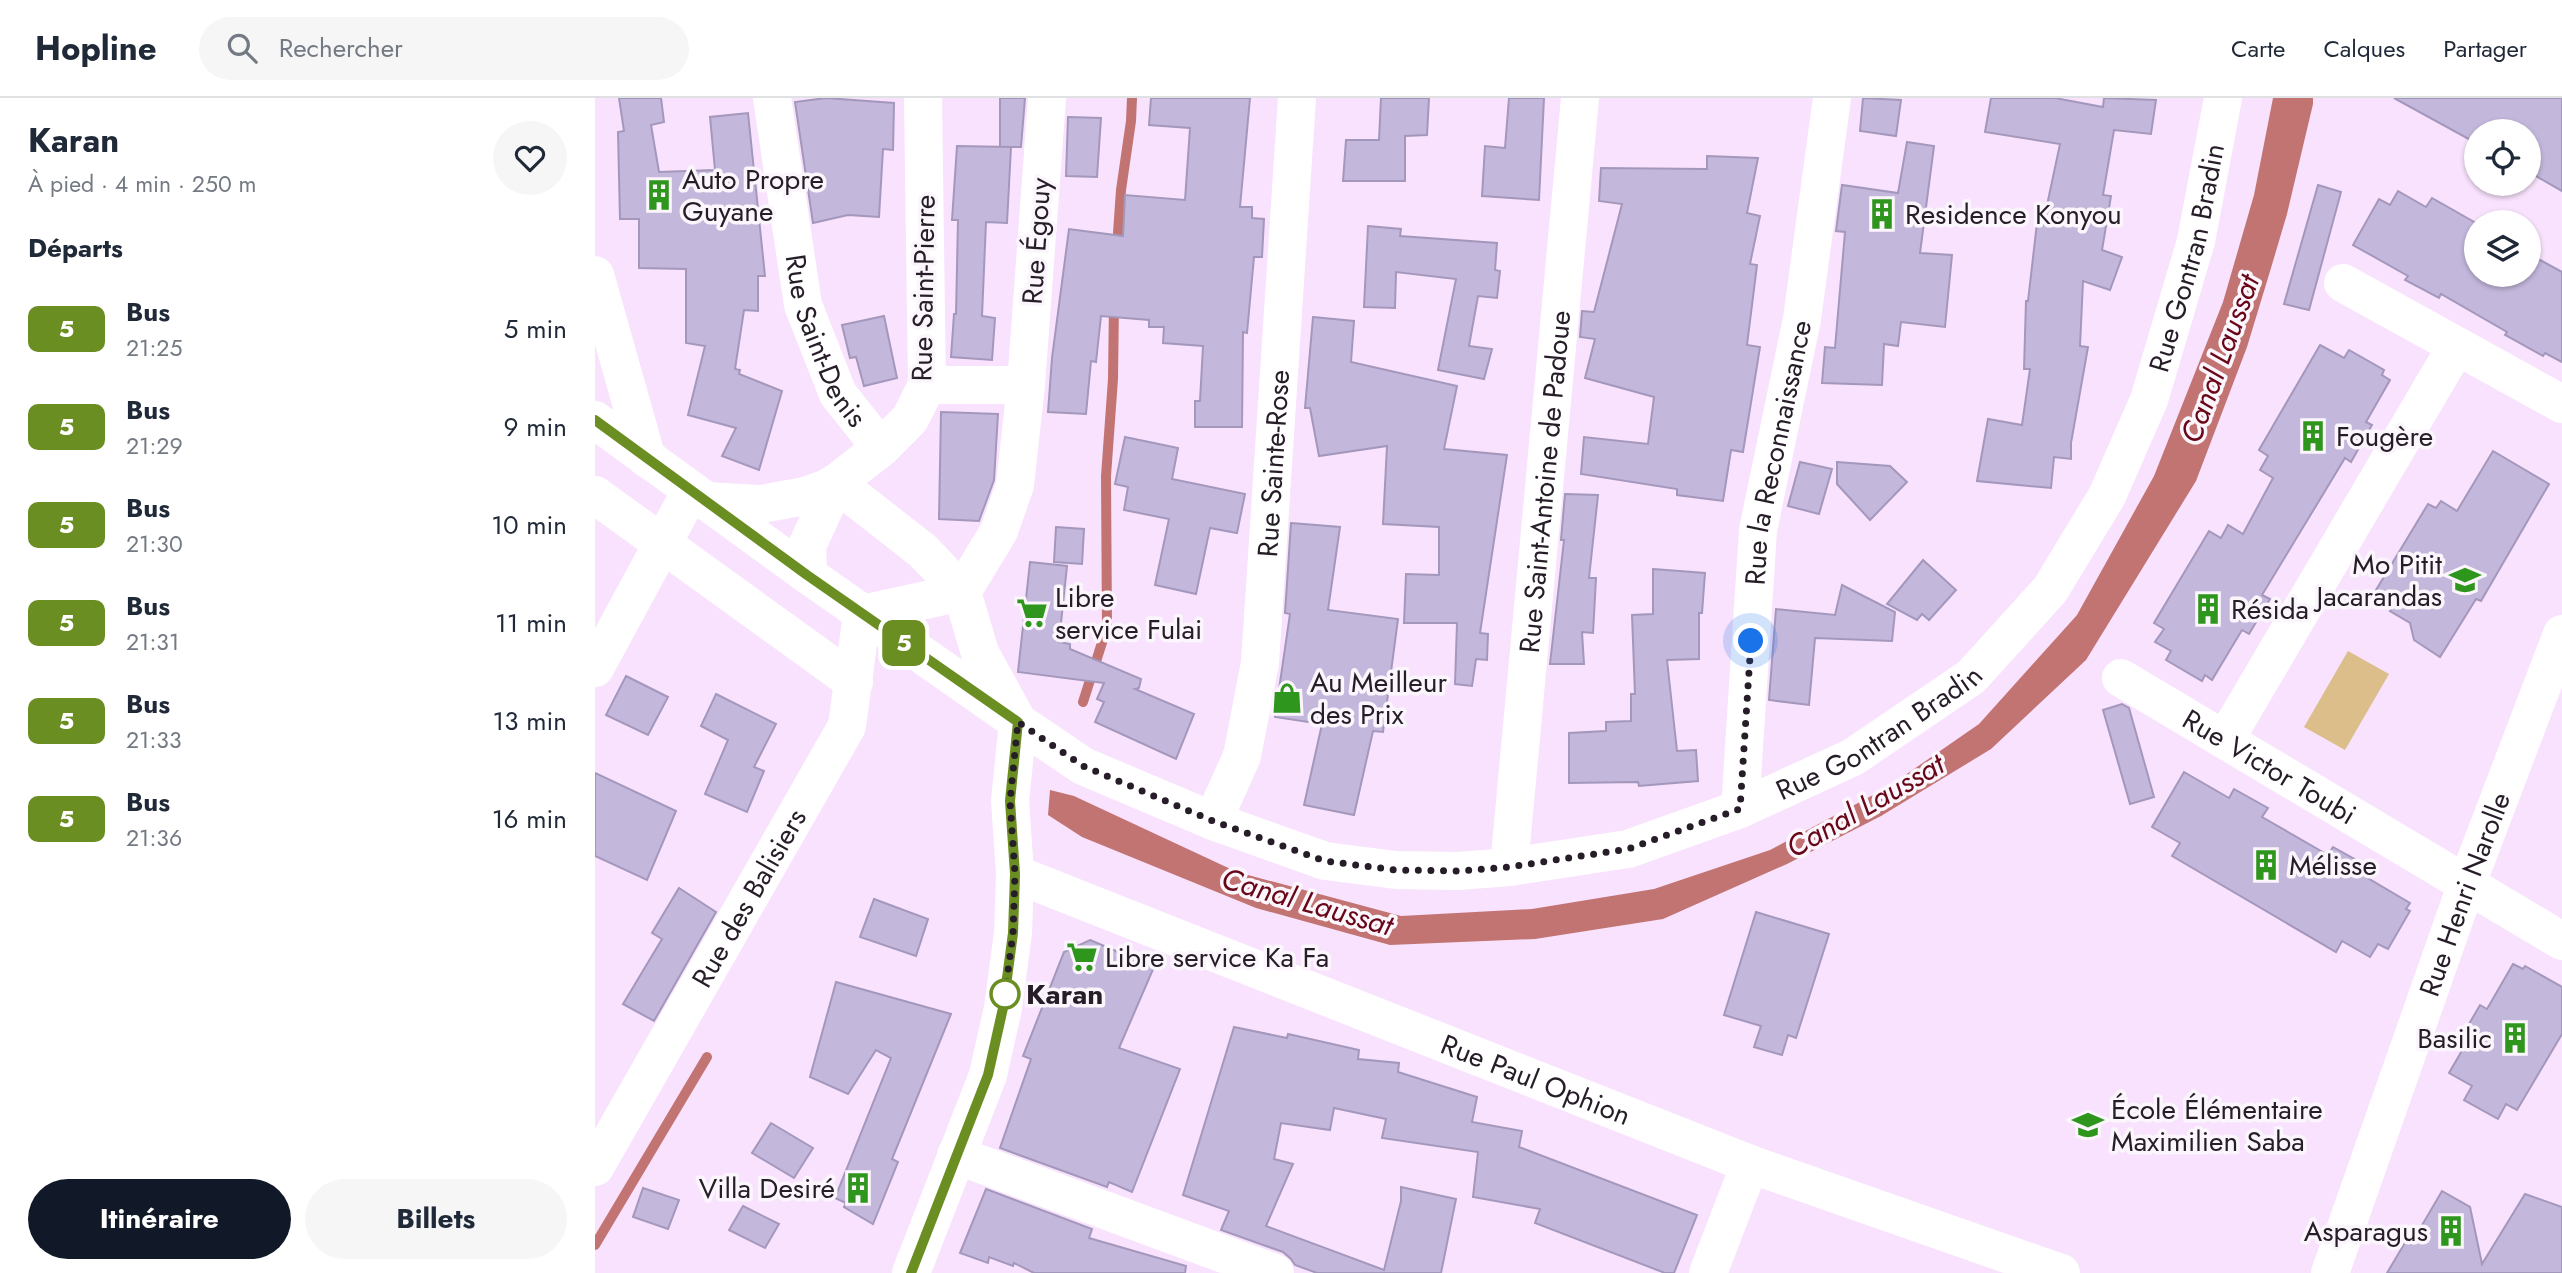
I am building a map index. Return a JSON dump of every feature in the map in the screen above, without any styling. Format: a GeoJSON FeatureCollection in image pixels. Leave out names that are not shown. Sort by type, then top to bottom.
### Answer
{"type":"FeatureCollection","features":[{"type":"Feature","properties":{"kind":"street","name":"Rue Saint-Denis"},"geometry":{"type":"LineString","coordinates":[[772,98],[803,305],[838,394],[881,448]]}},
{"type":"Feature","properties":{"kind":"street","name":"Rue Saint-Pierre"},"geometry":{"type":"LineString","coordinates":[[698,496],[761,504],[805,496],[836,483],[881,448],[909,419],[927,385],[923,98]]}},
{"type":"Feature","properties":{"kind":"street","name":"Rue Égouy"},"geometry":{"type":"LineString","coordinates":[[963,592],[999,531],[1015,485],[1026,385],[1047,98]]}},
{"type":"Feature","properties":{"kind":"street","name":"Rue Sainte-Rose"},"geometry":{"type":"LineString","coordinates":[[1213,821],[1242,756],[1260,663],[1297,98]]}},
{"type":"Feature","properties":{"kind":"street","name":"Rue Saint-Antoine de Padoue"},"geometry":{"type":"LineString","coordinates":[[1509,867],[1580,98]]}},
{"type":"Feature","properties":{"kind":"street","name":"Rue la Reconnaissance"},"geometry":{"type":"LineString","coordinates":[[1740,809],[1758,530],[1802,319],[1832,98]]}},
{"type":"Feature","properties":{"kind":"street","name":"Rue Gontran Bradin"},"geometry":{"type":"LineString","coordinates":[[595,421],[862,614],[1083,766],[1213,821],[1325,861],[1396,870],[1458,871],[1509,867],[1628,849],[1740,809],[1853,757],[1971,677],[2050,590],[2107,496],[2149,400],[2196,241],[2223,98]]}},
{"type":"Feature","properties":{"kind":"street"},"geometry":{"type":"LineString","coordinates":[[595,275],[647,458]]}},
{"type":"Feature","properties":{"kind":"street"},"geometry":{"type":"LineString","coordinates":[[2343,283],[2562,404]]}},
{"type":"Feature","properties":{"kind":"street"},"geometry":{"type":"LineString","coordinates":[[2225,740],[2456,347]]}},
{"type":"Feature","properties":{"kind":"street"},"geometry":{"type":"LineString","coordinates":[[927,385],[1026,385]]}},
{"type":"Feature","properties":{"kind":"street","name":"Rue Saint-Pierre"},"geometry":{"type":"LineString","coordinates":[[807,575],[807,546],[836,483]]}},
{"type":"Feature","properties":{"kind":"street"},"geometry":{"type":"LineString","coordinates":[[836,483],[905,536],[963,592],[980,653],[1018,722],[1010,801],[1015,874],[1013,933],[1003,1008],[988,1075],[911,1273]]}},
{"type":"Feature","properties":{"kind":"street"},"geometry":{"type":"LineString","coordinates":[[595,495],[854,682]]}},
{"type":"Feature","properties":{"kind":"street"},"geometry":{"type":"LineString","coordinates":[[595,668],[663,542],[698,496]]}},
{"type":"Feature","properties":{"kind":"street"},"geometry":{"type":"LineString","coordinates":[[862,614],[963,592]]}},
{"type":"Feature","properties":{"kind":"street","name":"Rue des Balisiers"},"geometry":{"type":"LineString","coordinates":[[595,1167],[847,726],[862,614]]}},
{"type":"Feature","properties":{"kind":"street","name":"Rue Henri Narolle"},"geometry":{"type":"LineString","coordinates":[[2330,1273],[2466,886],[2562,634]]}},
{"type":"Feature","properties":{"kind":"street","name":"Rue Victor Toubi"},"geometry":{"type":"LineString","coordinates":[[2121,678],[2562,942]]}},
{"type":"Feature","properties":{"kind":"street","name":"Rue Paul Ophion"},"geometry":{"type":"LineString","coordinates":[[1015,874],[1749,1164],[2061,1273]]}},
{"type":"Feature","properties":{"kind":"street"},"geometry":{"type":"LineString","coordinates":[[956,1155],[1275,1273]]}},
{"type":"Feature","properties":{"kind":"street"},"geometry":{"type":"LineString","coordinates":[[1708,1273],[1749,1164]]}},
{"type":"Feature","properties":{"kind":"shaded area"},"geometry":{"type":"Polygon","coordinates":[[[2348,651],[2389,674],[2345,750],[2304,727],[2348,651]]]}},
{"type":"Feature","properties":{"kind":"water","name":"Canal Laussat"},"geometry":{"type":"Polygon","coordinates":[[[2273,98],[2313,98],[2313,104],[2287,214],[2247,347],[2196,481],[2086,660],[1991,749],[1881,816],[1787,864],[1663,919],[1535,939],[1390,945],[1256,908],[1082,837],[1048,815],[1050,790],[1074,796],[1237,872],[1401,916],[1532,909],[1654,889],[1770,850],[1888,787],[1979,724],[2077,615],[2154,476],[2223,302],[2254,195],[2273,98]]]}},
{"type":"Feature","properties":{"kind":"building"},"geometry":{"type":"Polygon","coordinates":[[[619,98],[661,98],[664,122],[651,125],[659,172],[715,170],[710,117],[748,113],[765,276],[758,276],[758,311],[744,310],[735,369],[740,370],[739,374],[782,391],[759,470],[722,456],[736,428],[688,415],[705,346],[686,343],[686,269],[639,268],[639,219],[620,219],[618,132],[624,131],[619,98]]]}},
{"type":"Feature","properties":{"kind":"building"},"geometry":{"type":"Polygon","coordinates":[[[826,98],[894,103],[893,150],[883,149],[879,217],[848,215],[813,223],[795,102],[826,98]]]}},
{"type":"Feature","properties":{"kind":"building"},"geometry":{"type":"Polygon","coordinates":[[[1000,98],[1025,98],[1021,147],[1000,147],[1000,98]]]}},
{"type":"Feature","properties":{"kind":"building"},"geometry":{"type":"Polygon","coordinates":[[[1151,98],[1250,98],[1240,207],[1252,207],[1252,218],[1264,219],[1262,257],[1254,257],[1247,333],[1243,332],[1242,427],[1195,427],[1195,401],[1200,401],[1203,346],[1163,343],[1164,327],[1149,327],[1149,320],[1101,316],[1096,362],[1091,361],[1086,414],[1048,412],[1052,358],[1069,229],[1123,236],[1125,195],[1185,200],[1190,128],[1149,125],[1151,98]]]}},
{"type":"Feature","properties":{"kind":"building"},"geometry":{"type":"Polygon","coordinates":[[[1381,98],[1429,98],[1427,135],[1405,136],[1405,181],[1343,181],[1346,140],[1379,140],[1381,98]]]}},
{"type":"Feature","properties":{"kind":"building"},"geometry":{"type":"Polygon","coordinates":[[[1509,98],[1544,98],[1539,200],[1482,196],[1485,146],[1505,148],[1509,98]]]}},
{"type":"Feature","properties":{"kind":"building"},"geometry":{"type":"Polygon","coordinates":[[[1863,98],[1901,100],[1896,136],[1860,131],[1863,98]]]}},
{"type":"Feature","properties":{"kind":"building"},"geometry":{"type":"Polygon","coordinates":[[[1991,98],[2055,98],[2103,107],[2104,98],[2156,100],[2151,134],[2114,130],[2103,195],[2111,196],[2102,250],[2122,257],[2110,290],[2083,281],[2080,346],[2088,347],[2071,443],[2071,459],[2054,457],[2051,488],[1977,481],[1988,419],[2022,425],[2030,369],[2024,369],[2026,301],[2037,223],[2043,224],[2060,144],[1985,132],[1991,98]]]}},
{"type":"Feature","properties":{"kind":"building"},"geometry":{"type":"Polygon","coordinates":[[[2394,98],[2562,98],[2562,191],[2541,179],[2541,119],[2464,119],[2464,136],[2394,98]]]}},
{"type":"Feature","properties":{"kind":"building"},"geometry":{"type":"Polygon","coordinates":[[[1068,117],[1101,118],[1097,177],[1066,176],[1068,117]]]}},
{"type":"Feature","properties":{"kind":"building"},"geometry":{"type":"Polygon","coordinates":[[[1907,142],[1934,146],[1920,253],[1952,255],[1945,327],[1901,322],[1898,346],[1884,344],[1882,385],[1822,383],[1825,347],[1835,348],[1845,232],[1836,231],[1842,185],[1898,193],[1907,142]]]}},
{"type":"Feature","properties":{"kind":"building"},"geometry":{"type":"Polygon","coordinates":[[[957,146],[1011,147],[1007,223],[986,222],[982,316],[995,318],[992,360],[951,357],[956,314],[958,220],[952,220],[957,146]]]}},
{"type":"Feature","properties":{"kind":"building"},"geometry":{"type":"Polygon","coordinates":[[[1707,156],[1758,158],[1747,213],[1760,216],[1750,264],[1757,265],[1747,345],[1760,347],[1743,452],[1731,450],[1723,501],[1677,495],[1677,489],[1581,474],[1584,437],[1648,444],[1654,397],[1585,378],[1595,339],[1580,337],[1582,311],[1594,312],[1622,204],[1599,201],[1601,168],[1707,169],[1707,156]]]}},
{"type":"Feature","properties":{"kind":"building"},"geometry":{"type":"Polygon","coordinates":[[[2318,185],[2341,192],[2309,310],[2284,304],[2318,185]]]}},
{"type":"Feature","properties":{"kind":"building"},"geometry":{"type":"Polygon","coordinates":[[[2398,191],[2426,207],[2432,198],[2464,216],[2464,287],[2541,287],[2541,261],[2562,272],[2562,362],[2545,353],[2543,356],[2505,335],[2507,332],[2441,294],[2439,298],[2405,280],[2408,276],[2353,245],[2379,199],[2390,205],[2398,191]]]}},
{"type":"Feature","properties":{"kind":"building"},"geometry":{"type":"Polygon","coordinates":[[[1368,226],[1401,229],[1400,236],[1497,243],[1495,270],[1500,271],[1497,298],[1478,296],[1469,346],[1492,349],[1484,379],[1438,370],[1456,279],[1396,272],[1395,308],[1364,307],[1368,226]]]}},
{"type":"Feature","properties":{"kind":"building"},"geometry":{"type":"Polygon","coordinates":[[[884,316],[897,378],[864,386],[856,357],[850,358],[842,325],[884,316]]]}},
{"type":"Feature","properties":{"kind":"building"},"geometry":{"type":"Polygon","coordinates":[[[1313,317],[1354,321],[1351,362],[1457,386],[1444,449],[1507,455],[1480,633],[1488,634],[1487,660],[1476,659],[1472,686],[1455,684],[1457,623],[1404,623],[1406,574],[1439,575],[1439,527],[1383,524],[1387,446],[1319,456],[1310,408],[1305,408],[1313,317]]]}},
{"type":"Feature","properties":{"kind":"building"},"geometry":{"type":"Polygon","coordinates":[[[2320,345],[2344,358],[2349,350],[2384,370],[2382,375],[2390,380],[2366,422],[2372,425],[2351,462],[2345,458],[2262,595],[2270,599],[2249,634],[2242,630],[2212,680],[2205,675],[2202,681],[2166,660],[2171,651],[2155,642],[2164,629],[2154,623],[2209,531],[2221,538],[2228,525],[2243,534],[2273,478],[2260,470],[2268,456],[2259,450],[2320,345]]]}},
{"type":"Feature","properties":{"kind":"building"},"geometry":{"type":"Polygon","coordinates":[[[941,412],[998,414],[994,480],[979,521],[939,519],[941,412]]]}},
{"type":"Feature","properties":{"kind":"building"},"geometry":{"type":"Polygon","coordinates":[[[1125,437],[1178,448],[1172,479],[1245,494],[1237,533],[1210,528],[1196,594],[1155,585],[1169,519],[1124,510],[1128,487],[1115,484],[1125,437]]]}},
{"type":"Feature","properties":{"kind":"building"},"geometry":{"type":"Polygon","coordinates":[[[2493,451],[2549,484],[2481,601],[2476,599],[2440,657],[2414,640],[2410,623],[2390,611],[2394,603],[2376,590],[2428,504],[2436,508],[2441,501],[2457,511],[2493,451]]]}},
{"type":"Feature","properties":{"kind":"building"},"geometry":{"type":"Polygon","coordinates":[[[1800,462],[1832,469],[1819,514],[1788,506],[1800,462]]]}},
{"type":"Feature","properties":{"kind":"building"},"geometry":{"type":"Polygon","coordinates":[[[1837,462],[1890,466],[1907,482],[1870,520],[1837,484],[1837,462]]]}},
{"type":"Feature","properties":{"kind":"building"},"geometry":{"type":"Polygon","coordinates":[[[1565,494],[1598,495],[1589,578],[1596,578],[1593,633],[1582,632],[1584,664],[1550,664],[1564,540],[1561,540],[1565,494]]]}},
{"type":"Feature","properties":{"kind":"building"},"geometry":{"type":"Polygon","coordinates":[[[1291,523],[1340,527],[1328,610],[1398,619],[1383,732],[1373,731],[1354,815],[1304,805],[1322,724],[1275,717],[1290,614],[1285,613],[1291,523]]]}},
{"type":"Feature","properties":{"kind":"building"},"geometry":{"type":"Polygon","coordinates":[[[1056,527],[1084,529],[1082,564],[1054,562],[1056,527]]]}},
{"type":"Feature","properties":{"kind":"building"},"geometry":{"type":"Polygon","coordinates":[[[1923,560],[1956,590],[1929,620],[1922,614],[1917,620],[1887,604],[1923,560]]]}},
{"type":"Feature","properties":{"kind":"building"},"geometry":{"type":"Polygon","coordinates":[[[1030,562],[1067,566],[1059,642],[1070,644],[1070,649],[1141,679],[1139,688],[1135,689],[1194,714],[1176,759],[1095,722],[1104,702],[1097,699],[1104,683],[1018,672],[1030,562]]]}},
{"type":"Feature","properties":{"kind":"building"},"geometry":{"type":"Polygon","coordinates":[[[1653,569],[1705,573],[1702,613],[1699,613],[1699,659],[1667,660],[1677,751],[1696,750],[1698,781],[1639,786],[1638,782],[1569,783],[1569,733],[1606,731],[1606,722],[1631,721],[1631,694],[1635,694],[1632,615],[1653,614],[1653,569]]]}},
{"type":"Feature","properties":{"kind":"building"},"geometry":{"type":"Polygon","coordinates":[[[1842,585],[1895,612],[1892,641],[1815,638],[1809,705],[1769,700],[1776,609],[1835,615],[1842,585]]]}},
{"type":"Feature","properties":{"kind":"building"},"geometry":{"type":"Polygon","coordinates":[[[626,676],[668,697],[648,735],[606,715],[626,676]]]}},
{"type":"Feature","properties":{"kind":"building"},"geometry":{"type":"Polygon","coordinates":[[[716,694],[776,724],[754,767],[764,771],[747,812],[705,794],[728,740],[701,726],[716,694]]]}},
{"type":"Feature","properties":{"kind":"building"},"geometry":{"type":"Polygon","coordinates":[[[2122,704],[2129,708],[2154,797],[2130,804],[2103,710],[2122,704]]]}},
{"type":"Feature","properties":{"kind":"building","name":"Mélisse"},"geometry":{"type":"Polygon","coordinates":[[[2184,772],[2229,798],[2234,789],[2268,808],[2262,817],[2328,855],[2333,847],[2365,865],[2361,874],[2410,903],[2406,909],[2410,911],[2388,949],[2378,944],[2370,957],[2342,941],[2336,952],[2172,856],[2180,843],[2152,827],[2184,772]]]}},
{"type":"Feature","properties":{"kind":"building"},"geometry":{"type":"Polygon","coordinates":[[[595,773],[676,811],[647,880],[595,856],[595,773]]]}},
{"type":"Feature","properties":{"kind":"building"},"geometry":{"type":"Polygon","coordinates":[[[679,888],[716,912],[654,1021],[623,1004],[662,939],[652,933],[679,888]]]}},
{"type":"Feature","properties":{"kind":"building"},"geometry":{"type":"Polygon","coordinates":[[[874,899],[928,919],[916,956],[860,937],[874,899]]]}},
{"type":"Feature","properties":{"kind":"building"},"geometry":{"type":"Polygon","coordinates":[[[1756,912],[1829,934],[1796,1038],[1788,1035],[1782,1055],[1754,1047],[1761,1026],[1724,1015],[1756,912]]]}},
{"type":"Feature","properties":{"kind":"building"},"geometry":{"type":"Polygon","coordinates":[[[1090,940],[1154,967],[1119,1048],[1180,1069],[1132,1192],[1109,1182],[1107,1187],[1000,1148],[1031,1059],[1023,1056],[1064,952],[1090,940]]]}},
{"type":"Feature","properties":{"kind":"building","name":"Basilic"},"geometry":{"type":"Polygon","coordinates":[[[2513,964],[2523,969],[2525,966],[2562,987],[2562,1034],[2517,1110],[2506,1104],[2498,1119],[2464,1100],[2472,1086],[2449,1073],[2467,1042],[2461,1038],[2480,1005],[2487,1009],[2513,964]]]}},
{"type":"Feature","properties":{"kind":"building"},"geometry":{"type":"Polygon","coordinates":[[[836,982],[951,1014],[892,1159],[898,1162],[873,1224],[844,1207],[846,1203],[835,1198],[891,1058],[876,1050],[848,1094],[810,1077],[836,982]]]}},
{"type":"Feature","properties":{"kind":"building"},"geometry":{"type":"Polygon","coordinates":[[[1234,1027],[1287,1038],[1288,1034],[1359,1050],[1358,1059],[1399,1063],[1398,1072],[1477,1097],[1472,1122],[1522,1131],[1519,1147],[1697,1215],[1674,1273],[1665,1273],[1535,1223],[1540,1209],[1473,1197],[1478,1152],[1382,1138],[1386,1119],[1334,1108],[1330,1130],[1281,1123],[1274,1159],[1293,1164],[1266,1226],[1384,1270],[1401,1201],[1401,1187],[1456,1199],[1441,1273],[1317,1273],[1295,1265],[1283,1252],[1221,1230],[1229,1211],[1183,1195],[1234,1027]]]}},
{"type":"Feature","properties":{"kind":"building"},"geometry":{"type":"Polygon","coordinates":[[[771,1123],[813,1148],[794,1178],[752,1153],[771,1123]]]}},
{"type":"Feature","properties":{"kind":"building"},"geometry":{"type":"Polygon","coordinates":[[[643,1188],[679,1200],[668,1229],[633,1217],[643,1188]]]}},
{"type":"Feature","properties":{"kind":"building"},"geometry":{"type":"Polygon","coordinates":[[[986,1189],[1092,1229],[1089,1238],[1186,1266],[1185,1273],[1034,1273],[1014,1263],[1013,1266],[989,1257],[988,1263],[960,1253],[986,1189]]]}},
{"type":"Feature","properties":{"kind":"building"},"geometry":{"type":"Polygon","coordinates":[[[2442,1191],[2470,1207],[2482,1264],[2525,1194],[2562,1207],[2562,1273],[2387,1273],[2406,1241],[2411,1244],[2442,1191]]]}},
{"type":"Feature","properties":{"kind":"building"},"geometry":{"type":"Polygon","coordinates":[[[743,1206],[779,1224],[765,1248],[729,1230],[743,1206]]]}},
{"type":"Feature","properties":{"kind":"waterway"},"geometry":{"type":"LineString","coordinates":[[1117,247],[1132,98]]}},
{"type":"Feature","properties":{"kind":"waterway"},"geometry":{"type":"LineString","coordinates":[[1083,702],[1107,627],[1106,476],[1113,379],[1114,304]]}},
{"type":"Feature","properties":{"kind":"waterway"},"geometry":{"type":"LineString","coordinates":[[595,1245],[707,1057]]}},
{"type":"Feature","properties":{"kind":"bus line","name":"5"},"geometry":{"type":"LineString","coordinates":[[595,420],[807,575],[1018,722],[1010,801],[1015,874],[1013,933],[1003,1008],[988,1075],[911,1273]]}},
{"type":"Feature","properties":{"kind":"place","name":"Auto Propre Guyane"},"geometry":{"type":"Point","coordinates":[659,195]}},
{"type":"Feature","properties":{"kind":"place","name":"Residence Konyou"},"geometry":{"type":"Point","coordinates":[1882,214]}},
{"type":"Feature","properties":{"kind":"place","name":"Fougère"},"geometry":{"type":"Point","coordinates":[2313,436]}},
{"type":"Feature","properties":{"kind":"place","name":"Mo Pitit Jacarandas"},"geometry":{"type":"Point","coordinates":[2465,580]}},
{"type":"Feature","properties":{"kind":"place","name":"Résida"},"geometry":{"type":"Point","coordinates":[2208,609]}},
{"type":"Feature","properties":{"kind":"place","name":"Libre service Fulai"},"geometry":{"type":"Point","coordinates":[1032,613]}},
{"type":"Feature","properties":{"kind":"place","name":"Au Meilleur des Prix"},"geometry":{"type":"Point","coordinates":[1287,698]}},
{"type":"Feature","properties":{"kind":"place","name":"Mélisse"},"geometry":{"type":"Point","coordinates":[2266,865]}},
{"type":"Feature","properties":{"kind":"place","name":"Libre service Ka Fa"},"geometry":{"type":"Point","coordinates":[1082,957]}},
{"type":"Feature","properties":{"kind":"place","name":"Karan"},"geometry":{"type":"Point","coordinates":[1005,994]}},
{"type":"Feature","properties":{"kind":"place","name":"Basilic"},"geometry":{"type":"Point","coordinates":[2515,1038]}},
{"type":"Feature","properties":{"kind":"place","name":"École Élémentaire Maximilien Saba"},"geometry":{"type":"Point","coordinates":[2088,1125]}},
{"type":"Feature","properties":{"kind":"place","name":"Villa Desiré"},"geometry":{"type":"Point","coordinates":[858,1188]}},
{"type":"Feature","properties":{"kind":"place","name":"Asparagus"},"geometry":{"type":"Point","coordinates":[2451,1231]}},
{"type":"Feature","properties":{"kind":"route"},"geometry":{"type":"LineString","coordinates":[[1005,994],[1013,933],[1015,874],[1010,801],[1018,722],[1083,766],[1213,821],[1325,861],[1396,870],[1458,871],[1509,867],[1628,849],[1740,809],[1751,641]]}}]}
